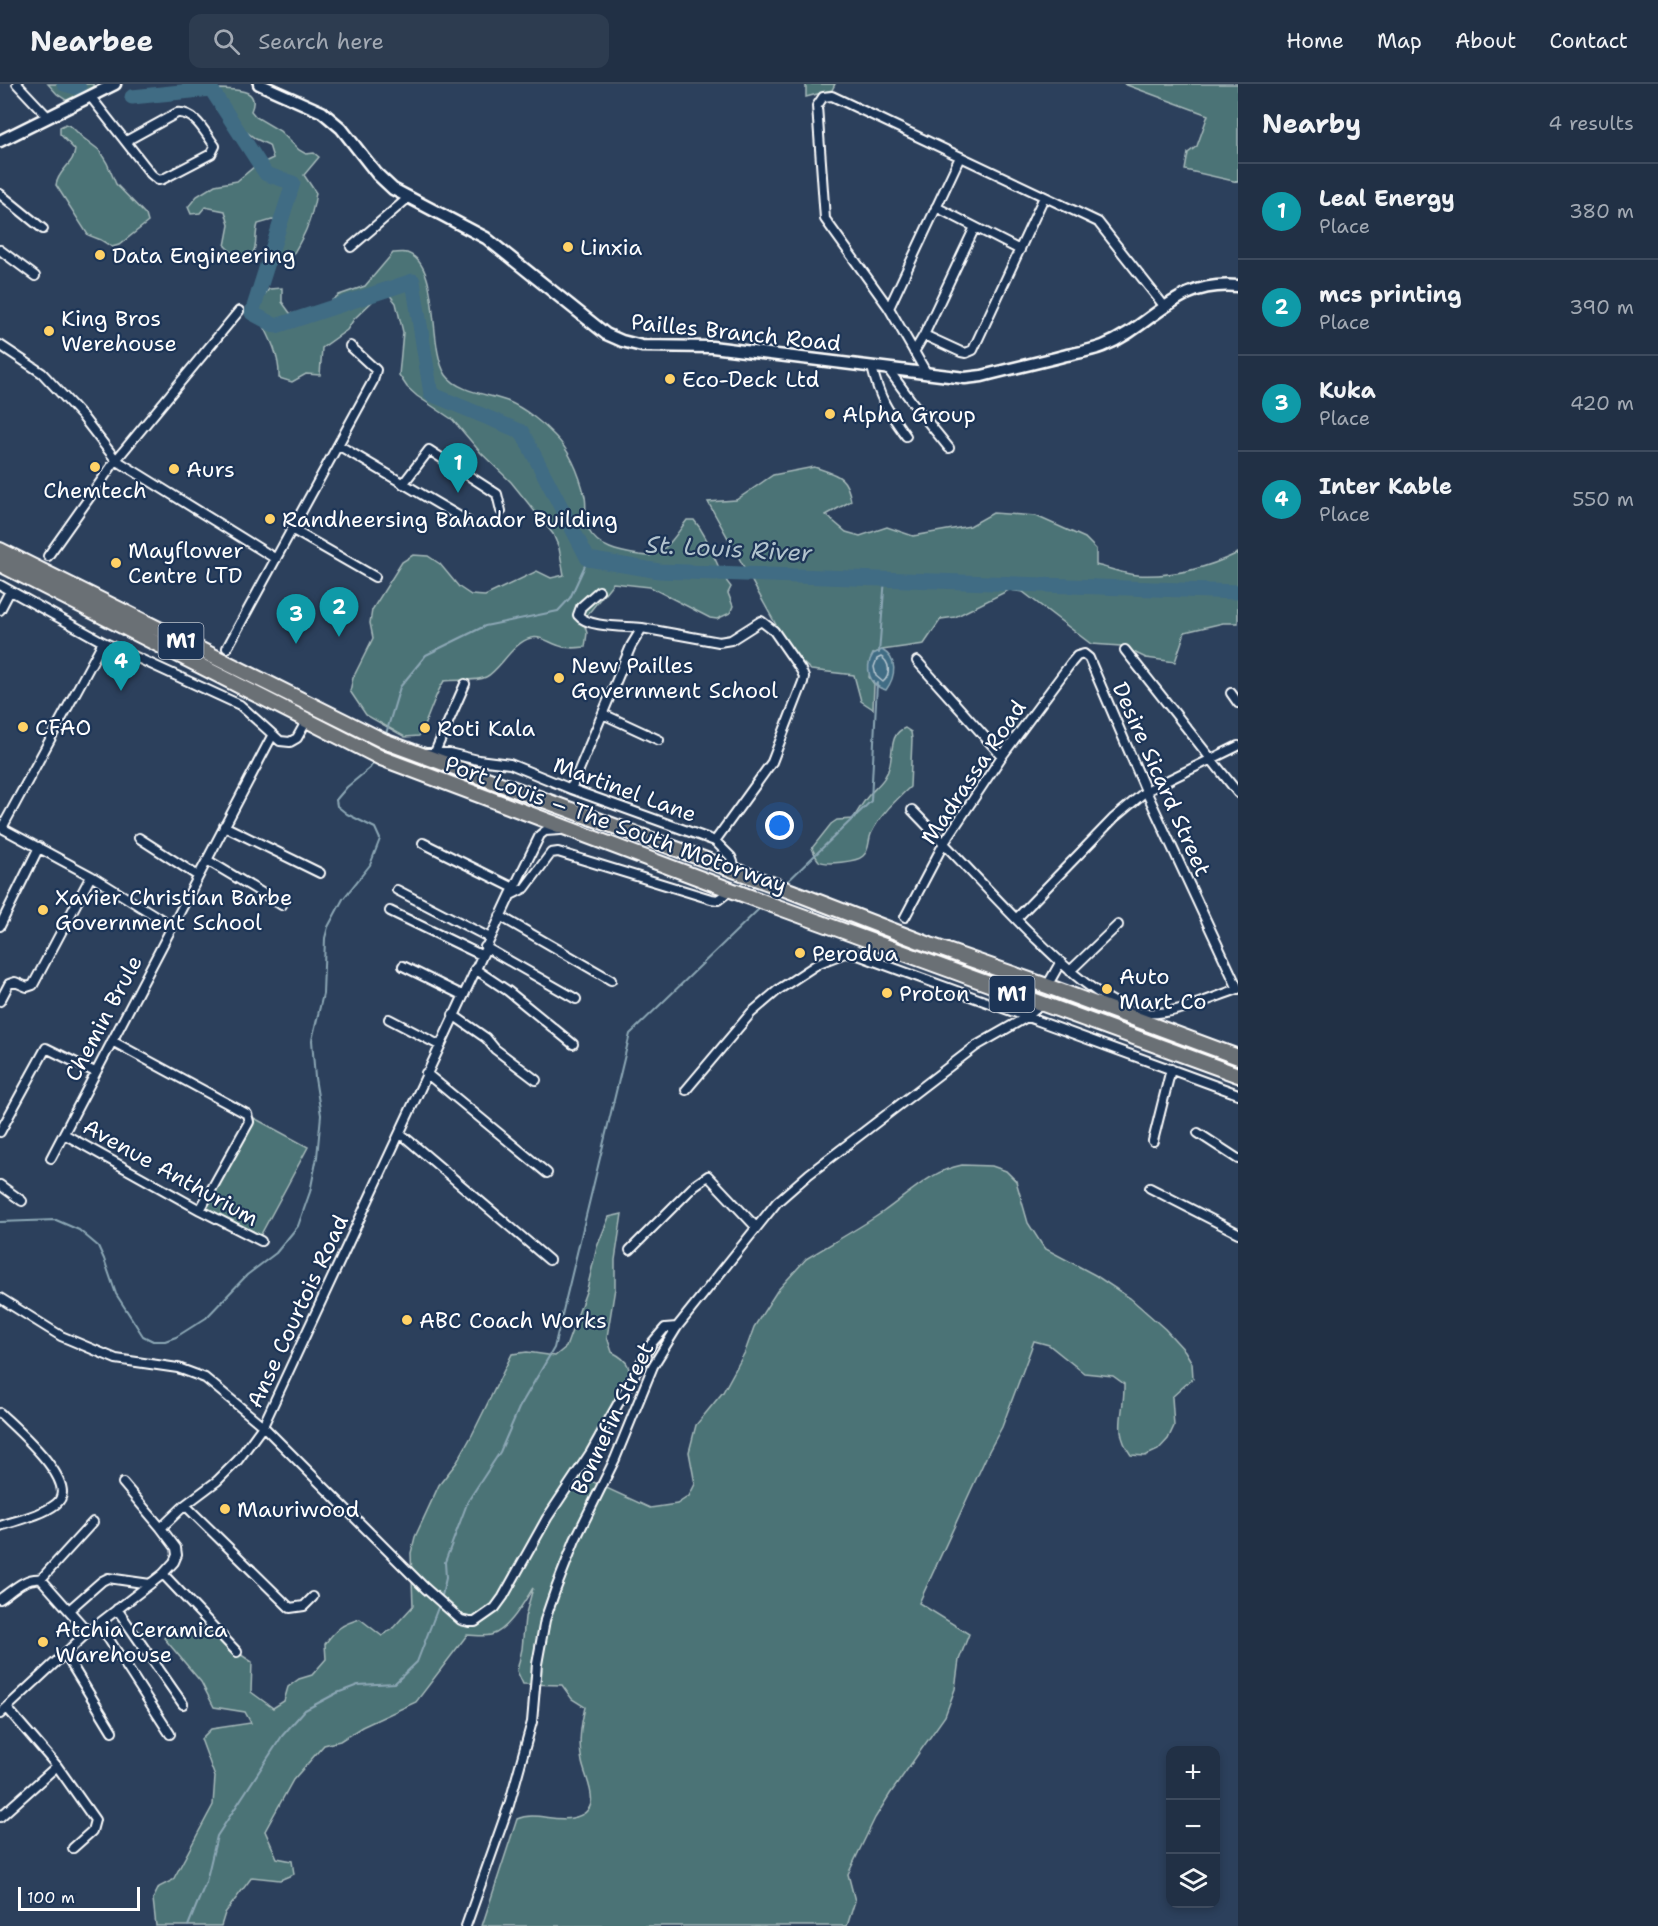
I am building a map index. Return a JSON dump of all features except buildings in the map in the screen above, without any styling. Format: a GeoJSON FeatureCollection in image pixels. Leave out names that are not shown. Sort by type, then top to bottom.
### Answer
{"type":"FeatureCollection","features":[{"type":"Feature","properties":{"kind":"highway","name":"Port Louis – The South Motorway"},"geometry":{"type":"LineString","coordinates":[[0,550],[411,752],[1238,1057]]}},
{"type":"Feature","properties":{"kind":"highway","name":"Port Louis – The South Motorway"},"geometry":{"type":"LineString","coordinates":[[0,564],[398,765],[1238,1076]]}},
{"type":"Feature","properties":{"kind":"main road"},"geometry":{"type":"LineString","coordinates":[[0,141],[115,84]]}},
{"type":"Feature","properties":{"kind":"main road","name":"Pailles Branch Road"},"geometry":{"type":"LineString","coordinates":[[259,84],[310,106],[330,118],[341,128],[386,183],[408,198],[486,238],[589,323],[606,334],[642,346],[712,347],[965,378],[982,376],[1102,346],[1123,336],[1198,288],[1223,284],[1238,286]]}},
{"type":"Feature","properties":{"kind":"street"},"geometry":{"type":"LineString","coordinates":[[16,84],[48,117]]}},
{"type":"Feature","properties":{"kind":"street"},"geometry":{"type":"LineString","coordinates":[[90,96],[126,141],[158,180],[211,154],[215,146],[192,116],[185,112],[177,113],[126,141]]}},
{"type":"Feature","properties":{"kind":"street"},"geometry":{"type":"LineString","coordinates":[[927,374],[889,308],[825,219],[817,106],[823,97],[832,96],[1101,225],[1165,307]]}},
{"type":"Feature","properties":{"kind":"street"},"geometry":{"type":"LineString","coordinates":[[889,308],[960,157]]}},
{"type":"Feature","properties":{"kind":"street"},"geometry":{"type":"LineString","coordinates":[[0,194],[43,229]]}},
{"type":"Feature","properties":{"kind":"street"},"geometry":{"type":"LineString","coordinates":[[924,334],[961,352],[970,352],[1044,197]]}},
{"type":"Feature","properties":{"kind":"street"},"geometry":{"type":"LineString","coordinates":[[351,247],[408,198]]}},
{"type":"Feature","properties":{"kind":"street"},"geometry":{"type":"LineString","coordinates":[[936,207],[1020,250]]}},
{"type":"Feature","properties":{"kind":"street"},"geometry":{"type":"LineString","coordinates":[[914,352],[975,227]]}},
{"type":"Feature","properties":{"kind":"street"},"geometry":{"type":"LineString","coordinates":[[0,250],[35,276]]}},
{"type":"Feature","properties":{"kind":"street"},"geometry":{"type":"LineString","coordinates":[[48,556],[116,460],[239,311]]}},
{"type":"Feature","properties":{"kind":"street"},"geometry":{"type":"LineString","coordinates":[[0,345],[42,373],[82,416],[116,460],[276,560]]}},
{"type":"Feature","properties":{"kind":"street"},"geometry":{"type":"LineString","coordinates":[[227,648],[373,381],[376,370],[351,346]]}},
{"type":"Feature","properties":{"kind":"street"},"geometry":{"type":"LineString","coordinates":[[872,367],[878,391],[906,436]]}},
{"type":"Feature","properties":{"kind":"street"},"geometry":{"type":"LineString","coordinates":[[888,369],[949,448]]}},
{"type":"Feature","properties":{"kind":"street"},"geometry":{"type":"LineString","coordinates":[[338,445],[467,521]]}},
{"type":"Feature","properties":{"kind":"street"},"geometry":{"type":"LineString","coordinates":[[404,483],[429,450],[497,494],[501,511]]}},
{"type":"Feature","properties":{"kind":"street"},"geometry":{"type":"LineString","coordinates":[[293,530],[375,577]]}},
{"type":"Feature","properties":{"kind":"street"},"geometry":{"type":"LineString","coordinates":[[0,585],[103,642],[240,705],[280,741],[290,742],[297,738],[308,719]]}},
{"type":"Feature","properties":{"kind":"street"},"geometry":{"type":"LineString","coordinates":[[0,610],[10,591]]}},
{"type":"Feature","properties":{"kind":"street"},"geometry":{"type":"LineString","coordinates":[[599,591],[580,607],[578,615],[580,618],[594,623],[642,628],[719,642],[731,640],[761,621],[774,631],[804,676],[772,762],[715,841],[731,857],[737,872]]}},
{"type":"Feature","properties":{"kind":"street"},"geometry":{"type":"LineString","coordinates":[[571,789],[631,646],[642,628]]}},
{"type":"Feature","properties":{"kind":"street"},"geometry":{"type":"LineString","coordinates":[[103,642],[1,827],[91,876],[172,926]]}},
{"type":"Feature","properties":{"kind":"street"},"geometry":{"type":"LineString","coordinates":[[1125,650],[1238,793]]}},
{"type":"Feature","properties":{"kind":"street","name":"Madrassa Road"},"geometry":{"type":"LineString","coordinates":[[905,917],[944,843],[1002,756],[1080,654]]}},
{"type":"Feature","properties":{"kind":"street","name":"Desire Sicard Street"},"geometry":{"type":"LineString","coordinates":[[1080,654],[1089,657],[1146,791],[1238,989]]}},
{"type":"Feature","properties":{"kind":"street"},"geometry":{"type":"LineString","coordinates":[[917,661],[1002,756]]}},
{"type":"Feature","properties":{"kind":"street"},"geometry":{"type":"LineString","coordinates":[[435,752],[465,684]]}},
{"type":"Feature","properties":{"kind":"street"},"geometry":{"type":"LineString","coordinates":[[1231,693],[1238,703]]}},
{"type":"Feature","properties":{"kind":"street"},"geometry":{"type":"LineString","coordinates":[[603,714],[659,740]]}},
{"type":"Feature","properties":{"kind":"street","name":"Chemin Brule"},"geometry":{"type":"LineString","coordinates":[[51,1158],[272,736]]}},
{"type":"Feature","properties":{"kind":"street"},"geometry":{"type":"LineString","coordinates":[[1016,919],[1114,818],[1146,791],[1238,746]]}},
{"type":"Feature","properties":{"kind":"street","name":"Martinel Lane"},"geometry":{"type":"LineString","coordinates":[[411,752],[435,752],[510,764],[571,789],[715,841]]}},
{"type":"Feature","properties":{"kind":"street"},"geometry":{"type":"LineString","coordinates":[[912,810],[1060,963],[1096,992],[1132,1011],[1142,1013],[1170,1011],[1238,989]]}},
{"type":"Feature","properties":{"kind":"street"},"geometry":{"type":"LineString","coordinates":[[525,813],[539,824],[540,836]]}},
{"type":"Feature","properties":{"kind":"street"},"geometry":{"type":"LineString","coordinates":[[224,826],[320,873]]}},
{"type":"Feature","properties":{"kind":"street"},"geometry":{"type":"LineString","coordinates":[[540,836],[545,831],[554,829],[589,837]]}},
{"type":"Feature","properties":{"kind":"street","name":"Anse Courtois Road"},"geometry":{"type":"LineString","coordinates":[[161,1528],[185,1505],[217,1481],[238,1460],[263,1426],[485,946],[540,836]]}},
{"type":"Feature","properties":{"kind":"street"},"geometry":{"type":"LineString","coordinates":[[139,838],[198,876]]}},
{"type":"Feature","properties":{"kind":"street"},"geometry":{"type":"LineString","coordinates":[[423,843],[512,892],[525,888],[552,853],[558,852],[711,899],[718,900],[731,890]]}},
{"type":"Feature","properties":{"kind":"street"},"geometry":{"type":"LineString","coordinates":[[0,926],[39,847]]}},
{"type":"Feature","properties":{"kind":"street"},"geometry":{"type":"LineString","coordinates":[[207,860],[282,905]]}},
{"type":"Feature","properties":{"kind":"street"},"geometry":{"type":"LineString","coordinates":[[0,1000],[9,984],[15,982],[27,987],[33,985],[91,876]]}},
{"type":"Feature","properties":{"kind":"street"},"geometry":{"type":"LineString","coordinates":[[397,890],[490,938]]}},
{"type":"Feature","properties":{"kind":"street"},"geometry":{"type":"LineString","coordinates":[[390,911],[481,955]]}},
{"type":"Feature","properties":{"kind":"street"},"geometry":{"type":"LineString","coordinates":[[500,916],[611,980]]}},
{"type":"Feature","properties":{"kind":"street"},"geometry":{"type":"LineString","coordinates":[[1070,971],[1118,925]]}},
{"type":"Feature","properties":{"kind":"street"},"geometry":{"type":"LineString","coordinates":[[485,946],[576,999]]}},
{"type":"Feature","properties":{"kind":"street"},"geometry":{"type":"LineString","coordinates":[[686,1090],[760,1005],[819,963],[845,953],[858,955],[1238,1094]]}},
{"type":"Feature","properties":{"kind":"street"},"geometry":{"type":"LineString","coordinates":[[1047,986],[1060,963]]}},
{"type":"Feature","properties":{"kind":"street"},"geometry":{"type":"LineString","coordinates":[[403,966],[462,995]]}},
{"type":"Feature","properties":{"kind":"street"},"geometry":{"type":"LineString","coordinates":[[475,969],[508,991],[573,1044]]}},
{"type":"Feature","properties":{"kind":"street","name":"Bonnefin Street"},"geometry":{"type":"LineString","coordinates":[[466,1926],[509,1805],[532,1722],[537,1664],[551,1601],[575,1540],[615,1459],[653,1366],[677,1326],[777,1202],[809,1174],[976,1046],[1027,1017],[1041,1004]]}},
{"type":"Feature","properties":{"kind":"street"},"geometry":{"type":"LineString","coordinates":[[453,1015],[486,1038],[495,1049],[536,1080]]}},
{"type":"Feature","properties":{"kind":"street"},"geometry":{"type":"LineString","coordinates":[[389,1019],[439,1045]]}},
{"type":"Feature","properties":{"kind":"street"},"geometry":{"type":"LineString","coordinates":[[111,1041],[248,1114],[249,1122],[200,1210]]}},
{"type":"Feature","properties":{"kind":"street"},"geometry":{"type":"LineString","coordinates":[[0,1132],[46,1048],[95,1072]]}},
{"type":"Feature","properties":{"kind":"street"},"geometry":{"type":"LineString","coordinates":[[1153,1141],[1171,1069]]}},
{"type":"Feature","properties":{"kind":"street"},"geometry":{"type":"LineString","coordinates":[[426,1073],[547,1173]]}},
{"type":"Feature","properties":{"kind":"street"},"geometry":{"type":"LineString","coordinates":[[1198,1133],[1238,1159]]}},
{"type":"Feature","properties":{"kind":"street","name":"Avenue Anthurium"},"geometry":{"type":"LineString","coordinates":[[64,1134],[200,1210],[261,1241]]}},
{"type":"Feature","properties":{"kind":"street"},"geometry":{"type":"LineString","coordinates":[[400,1134],[549,1260]]}},
{"type":"Feature","properties":{"kind":"street"},"geometry":{"type":"LineString","coordinates":[[630,1250],[695,1185],[708,1176],[756,1227]]}},
{"type":"Feature","properties":{"kind":"street"},"geometry":{"type":"LineString","coordinates":[[0,1185],[22,1201]]}},
{"type":"Feature","properties":{"kind":"street"},"geometry":{"type":"LineString","coordinates":[[1150,1188],[1238,1233]]}},
{"type":"Feature","properties":{"kind":"street"},"geometry":{"type":"LineString","coordinates":[[0,1298],[61,1336],[116,1359],[178,1368],[205,1378],[263,1426],[454,1615],[468,1622],[475,1622],[495,1608],[512,1583],[547,1518],[608,1423],[652,1343],[665,1328],[677,1326]]}},
{"type":"Feature","properties":{"kind":"street"},"geometry":{"type":"LineString","coordinates":[[0,1413],[56,1471],[63,1493],[59,1502],[47,1509],[0,1526]]}},
{"type":"Feature","properties":{"kind":"street"},"geometry":{"type":"LineString","coordinates":[[0,1714],[88,1632],[163,1574],[174,1562],[177,1555],[176,1548],[123,1483]]}},
{"type":"Feature","properties":{"kind":"street"},"geometry":{"type":"LineString","coordinates":[[185,1505],[290,1608],[304,1606],[313,1597]]}},
{"type":"Feature","properties":{"kind":"street"},"geometry":{"type":"LineString","coordinates":[[41,1579],[93,1522]]}},
{"type":"Feature","properties":{"kind":"street"},"geometry":{"type":"LineString","coordinates":[[163,1574],[237,1652]]}},
{"type":"Feature","properties":{"kind":"street"},"geometry":{"type":"LineString","coordinates":[[0,1599],[25,1581],[33,1578],[41,1579],[88,1632]]}},
{"type":"Feature","properties":{"kind":"street"},"geometry":{"type":"LineString","coordinates":[[69,1610],[108,1578],[150,1584]]}},
{"type":"Feature","properties":{"kind":"street"},"geometry":{"type":"LineString","coordinates":[[117,1609],[183,1704]]}},
{"type":"Feature","properties":{"kind":"street"},"geometry":{"type":"LineString","coordinates":[[99,1624],[170,1734]]}},
{"type":"Feature","properties":{"kind":"street"},"geometry":{"type":"LineString","coordinates":[[65,1654],[112,1731]]}},
{"type":"Feature","properties":{"kind":"street"},"geometry":{"type":"LineString","coordinates":[[7,1708],[57,1766],[95,1820],[92,1831],[73,1848]]}},
{"type":"Feature","properties":{"kind":"street"},"geometry":{"type":"LineString","coordinates":[[0,1817],[57,1766]]}},
{"type":"Feature","properties":{"kind":"green space"},"geometry":{"type":"Polygon","coordinates":[[[48,84],[92,84],[95,86],[69,102],[48,84]]]}},
{"type":"Feature","properties":{"kind":"green space"},"geometry":{"type":"Polygon","coordinates":[[[806,84],[835,84],[832,90],[806,97],[806,84]]]}},
{"type":"Feature","properties":{"kind":"green space"},"geometry":{"type":"Polygon","coordinates":[[[1124,84],[1238,84],[1238,182],[1185,170],[1188,153],[1197,146],[1208,115],[1124,84]]]}},
{"type":"Feature","properties":{"kind":"green space"},"geometry":{"type":"Polygon","coordinates":[[[220,89],[239,90],[250,94],[253,103],[251,111],[256,117],[280,131],[299,150],[306,154],[314,153],[319,157],[304,175],[316,193],[306,230],[288,263],[282,264],[278,256],[279,221],[272,220],[258,224],[254,251],[241,261],[225,246],[229,225],[225,211],[205,207],[200,213],[191,214],[188,207],[197,196],[215,185],[237,181],[254,167],[273,158],[269,145],[256,139],[216,109],[220,89]]]}},
{"type":"Feature","properties":{"kind":"green space"},"geometry":{"type":"Polygon","coordinates":[[[66,124],[99,150],[116,184],[146,215],[148,222],[119,245],[112,247],[88,235],[56,185],[75,150],[60,134],[60,127],[66,124]]]}},
{"type":"Feature","properties":{"kind":"green space"},"geometry":{"type":"Polygon","coordinates":[[[393,253],[407,253],[418,260],[425,273],[430,289],[440,362],[451,381],[466,389],[507,401],[520,408],[545,426],[566,449],[585,497],[588,529],[597,541],[610,548],[649,556],[658,553],[667,545],[687,520],[694,520],[731,587],[728,593],[733,606],[730,613],[717,619],[710,618],[650,587],[613,583],[583,620],[587,633],[585,647],[564,647],[542,639],[531,638],[518,645],[486,677],[444,681],[419,736],[405,737],[366,715],[350,691],[353,678],[373,638],[370,623],[372,610],[402,562],[413,555],[428,556],[440,564],[459,587],[471,595],[485,596],[537,571],[551,578],[564,575],[559,548],[553,534],[511,482],[481,453],[453,420],[417,396],[399,375],[403,332],[396,303],[388,293],[375,299],[354,319],[347,330],[322,348],[320,375],[306,374],[292,382],[279,378],[275,352],[257,313],[261,299],[269,289],[282,288],[282,302],[290,313],[303,317],[316,312],[339,295],[365,286],[393,253]]]}},
{"type":"Feature","properties":{"kind":"green space"},"geometry":{"type":"Polygon","coordinates":[[[814,467],[835,474],[844,481],[851,501],[826,515],[846,532],[860,536],[887,527],[913,536],[970,526],[993,513],[1036,516],[1085,538],[1096,549],[1096,565],[1132,574],[1163,575],[1189,570],[1238,553],[1238,623],[1223,623],[1185,632],[1175,662],[1146,658],[1121,646],[1091,644],[1023,592],[1009,590],[955,617],[941,619],[924,644],[882,650],[873,654],[869,677],[874,684],[873,709],[861,701],[854,675],[811,670],[791,652],[708,502],[736,500],[773,475],[814,467]]]}},
{"type":"Feature","properties":{"kind":"green space"},"geometry":{"type":"Polygon","coordinates":[[[905,728],[911,732],[912,739],[910,787],[879,821],[871,834],[868,848],[863,856],[841,862],[819,861],[812,848],[831,824],[837,820],[853,819],[887,774],[894,738],[900,730],[905,728]]]}},
{"type":"Feature","properties":{"kind":"green space"},"geometry":{"type":"Polygon","coordinates":[[[254,1118],[308,1147],[260,1236],[206,1208],[254,1118]]]}},
{"type":"Feature","properties":{"kind":"green space"},"geometry":{"type":"Polygon","coordinates":[[[962,1165],[992,1166],[1006,1171],[1016,1181],[1028,1223],[1044,1248],[1095,1275],[1130,1298],[1165,1329],[1185,1351],[1192,1363],[1193,1378],[1172,1397],[1174,1426],[1168,1439],[1158,1450],[1145,1456],[1131,1455],[1125,1446],[1121,1429],[1124,1384],[1113,1376],[1084,1373],[1049,1345],[1034,1341],[1002,1427],[919,1603],[969,1634],[959,1660],[955,1689],[945,1716],[875,1818],[848,1874],[855,1901],[847,1926],[482,1926],[517,1819],[531,1816],[572,1818],[588,1809],[591,1802],[590,1787],[580,1748],[585,1707],[572,1699],[562,1685],[523,1684],[517,1671],[525,1617],[533,1588],[503,1628],[491,1635],[467,1635],[416,1702],[362,1727],[340,1741],[324,1745],[293,1780],[265,1831],[277,1858],[292,1861],[294,1874],[280,1880],[252,1877],[225,1913],[221,1926],[156,1926],[153,1899],[159,1887],[173,1880],[213,1805],[215,1777],[201,1739],[211,1729],[251,1723],[245,1712],[214,1707],[201,1682],[164,1638],[173,1628],[186,1634],[213,1625],[229,1647],[252,1662],[251,1692],[273,1708],[284,1701],[288,1687],[299,1679],[312,1675],[326,1659],[325,1644],[340,1628],[360,1619],[382,1636],[393,1628],[413,1606],[411,1553],[415,1537],[439,1485],[457,1462],[512,1354],[527,1352],[555,1356],[566,1347],[587,1289],[597,1247],[609,1217],[622,1214],[615,1260],[615,1288],[607,1337],[612,1352],[628,1365],[627,1387],[580,1476],[650,1508],[677,1504],[689,1496],[695,1484],[689,1452],[696,1425],[723,1392],[745,1352],[754,1327],[777,1291],[806,1259],[874,1218],[920,1184],[940,1172],[962,1165]]]}},
{"type":"Feature","properties":{"kind":"water"},"geometry":{"type":"Polygon","coordinates":[[[882,650],[891,658],[894,668],[892,679],[886,690],[872,681],[869,670],[873,654],[882,650]]]}},
{"type":"Feature","properties":{"kind":"waterway"},"geometry":{"type":"LineString","coordinates":[[64,84],[79,88]]}},
{"type":"Feature","properties":{"kind":"waterway","name":"St. Louis River"},"geometry":{"type":"LineString","coordinates":[[132,97],[211,89],[266,174],[293,183],[252,313],[276,326],[413,281],[431,394],[522,432],[588,559],[659,571],[1238,592]]}},
{"type":"Feature","properties":{"kind":"waterway"},"geometry":{"type":"LineString","coordinates":[[385,737],[400,687],[426,655],[485,626],[558,611],[570,598],[588,559]]}},
{"type":"Feature","properties":{"kind":"waterway"},"geometry":{"type":"LineString","coordinates":[[879,653],[885,578]]}},
{"type":"Feature","properties":{"kind":"waterway"},"geometry":{"type":"LineString","coordinates":[[785,884],[871,801],[877,683]]}},
{"type":"Feature","properties":{"kind":"waterway"},"geometry":{"type":"LineString","coordinates":[[0,1222],[56,1220],[79,1230],[98,1246],[116,1294],[143,1336],[153,1341],[165,1341],[176,1337],[206,1318],[247,1275],[276,1253],[298,1226],[310,1192],[317,1157],[321,1115],[312,1040],[323,994],[325,938],[328,927],[343,899],[370,865],[380,839],[375,828],[347,814],[337,806],[336,800],[347,787],[370,768],[374,761]]}},
{"type":"Feature","properties":{"kind":"waterway"},"geometry":{"type":"LineString","coordinates":[[441,1600],[446,1578],[445,1562],[468,1501],[500,1452],[519,1408],[554,1348],[630,1034],[761,907]]}},
{"type":"Feature","properties":{"kind":"waterway"},"geometry":{"type":"LineString","coordinates":[[188,1926],[206,1882],[217,1836],[282,1736],[305,1710],[337,1693],[358,1685],[395,1683],[417,1662],[439,1605]]}},
{"type":"Feature","properties":{"kind":"place","name":"Linxia"},"geometry":{"type":"Point","coordinates":[568,247]}},
{"type":"Feature","properties":{"kind":"place","name":"Data Engineering"},"geometry":{"type":"Point","coordinates":[100,255]}},
{"type":"Feature","properties":{"kind":"place","name":"King Bros Werehouse"},"geometry":{"type":"Point","coordinates":[49,331]}},
{"type":"Feature","properties":{"kind":"place","name":"Eco-Deck Ltd"},"geometry":{"type":"Point","coordinates":[670,379]}},
{"type":"Feature","properties":{"kind":"place","name":"Alpha Group"},"geometry":{"type":"Point","coordinates":[830,414]}},
{"type":"Feature","properties":{"kind":"place","name":"Chemtech"},"geometry":{"type":"Point","coordinates":[95,467]}},
{"type":"Feature","properties":{"kind":"place","name":"Aurs"},"geometry":{"type":"Point","coordinates":[174,469]}},
{"type":"Feature","properties":{"kind":"place","name":"Leal Energy"},"geometry":{"type":"Point","coordinates":[458,493]}},
{"type":"Feature","properties":{"kind":"place","name":"Randheersing Bahador Building"},"geometry":{"type":"Point","coordinates":[270,519]}},
{"type":"Feature","properties":{"kind":"place","name":"Mayflower Centre LTD"},"geometry":{"type":"Point","coordinates":[116,563]}},
{"type":"Feature","properties":{"kind":"place","name":"mcs printing"},"geometry":{"type":"Point","coordinates":[339,637]}},
{"type":"Feature","properties":{"kind":"place","name":"Kuka"},"geometry":{"type":"Point","coordinates":[296,644]}},
{"type":"Feature","properties":{"kind":"place","name":"New Pailles Government School"},"geometry":{"type":"Point","coordinates":[559,678]}},
{"type":"Feature","properties":{"kind":"place","name":"Inter Kable"},"geometry":{"type":"Point","coordinates":[121,691]}},
{"type":"Feature","properties":{"kind":"place","name":"CFAO"},"geometry":{"type":"Point","coordinates":[23,727]}},
{"type":"Feature","properties":{"kind":"place","name":"Roti Kala"},"geometry":{"type":"Point","coordinates":[425,728]}},
{"type":"Feature","properties":{"kind":"place","name":"Xavier Christian Barbe Government School"},"geometry":{"type":"Point","coordinates":[43,910]}},
{"type":"Feature","properties":{"kind":"place","name":"Perodua"},"geometry":{"type":"Point","coordinates":[800,953]}},
{"type":"Feature","properties":{"kind":"place","name":"Auto Mart Co"},"geometry":{"type":"Point","coordinates":[1107,989]}},
{"type":"Feature","properties":{"kind":"place","name":"Proton"},"geometry":{"type":"Point","coordinates":[887,993]}},
{"type":"Feature","properties":{"kind":"place","name":"ABC Coach Works"},"geometry":{"type":"Point","coordinates":[407,1320]}},
{"type":"Feature","properties":{"kind":"place","name":"Mauriwood"},"geometry":{"type":"Point","coordinates":[225,1509]}},
{"type":"Feature","properties":{"kind":"place","name":"Atchia Ceramica Warehouse"},"geometry":{"type":"Point","coordinates":[43,1642]}}]}
